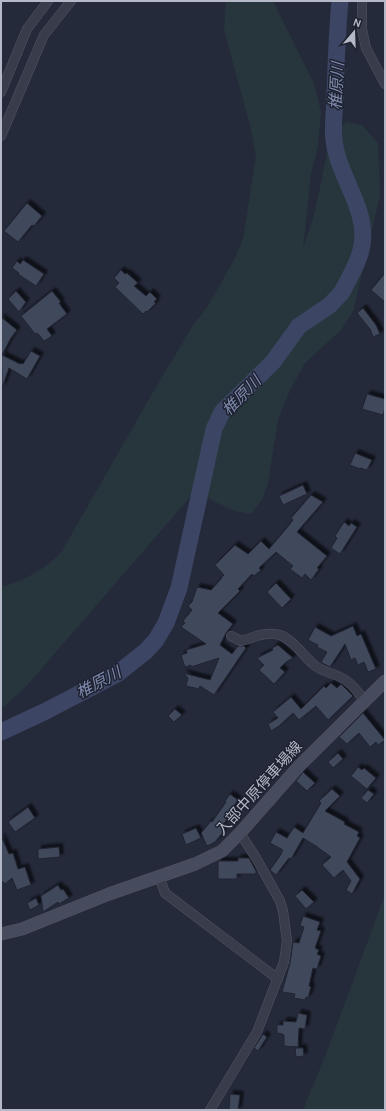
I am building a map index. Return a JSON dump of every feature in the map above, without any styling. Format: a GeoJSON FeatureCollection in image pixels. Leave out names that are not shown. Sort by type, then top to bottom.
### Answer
{"type":"FeatureCollection","features":[{"type":"Feature","properties":{"kind":"main road","name":"入部中原停車場線"},"geometry":{"type":"LineString","coordinates":[[1,934],[36,924],[109,894],[195,864],[222,851],[240,833],[300,764],[385,681]]}},
{"type":"Feature","properties":{"kind":"street"},"geometry":{"type":"LineString","coordinates":[[1,92],[27,29],[48,1]]}},
{"type":"Feature","properties":{"kind":"street"},"geometry":{"type":"LineString","coordinates":[[1,136],[44,35],[71,1]]}},
{"type":"Feature","properties":{"kind":"street"},"geometry":{"type":"LineString","coordinates":[[362,1],[362,28],[366,48],[385,84]]}},
{"type":"Feature","properties":{"kind":"street"},"geometry":{"type":"LineString","coordinates":[[231,636],[241,641],[265,634],[282,636],[314,665],[322,670],[339,676],[352,684],[365,700]]}},
{"type":"Feature","properties":{"kind":"street"},"geometry":{"type":"LineString","coordinates":[[210,1110],[257,1032],[284,962],[287,941],[283,911],[280,901],[240,833]]}},
{"type":"Feature","properties":{"kind":"street"},"geometry":{"type":"LineString","coordinates":[[159,876],[165,892],[278,979]]}},
{"type":"Feature","properties":{"kind":"shaded area"},"geometry":{"type":"Polygon","coordinates":[[[226,1],[273,1],[314,84],[321,112],[318,146],[311,173],[303,249],[315,212],[327,153],[334,132],[347,122],[362,125],[378,143],[380,195],[353,311],[341,330],[305,363],[291,388],[278,419],[268,483],[262,500],[251,514],[235,511],[209,499],[204,481],[23,690],[1,709],[1,587],[17,582],[34,574],[50,563],[62,551],[163,375],[194,324],[208,306],[234,260],[243,239],[256,156],[250,125],[224,30],[226,1]]]}},
{"type":"Feature","properties":{"kind":"shaded area"},"geometry":{"type":"Polygon","coordinates":[[[385,895],[385,1110],[303,1110],[326,1054],[385,895]]]}},
{"type":"Feature","properties":{"kind":"building"},"geometry":{"type":"Polygon","coordinates":[[[27,203],[42,216],[34,226],[32,225],[18,242],[4,231],[27,203]]]}},
{"type":"Feature","properties":{"kind":"building"},"geometry":{"type":"Polygon","coordinates":[[[23,260],[44,274],[36,286],[12,268],[17,261],[20,264],[23,260]]]}},
{"type":"Feature","properties":{"kind":"building"},"geometry":{"type":"Polygon","coordinates":[[[121,270],[125,274],[127,273],[138,283],[134,286],[146,296],[150,292],[157,299],[154,302],[156,303],[147,312],[146,311],[143,314],[115,287],[119,283],[114,278],[121,270]]]}},
{"type":"Feature","properties":{"kind":"building"},"geometry":{"type":"Polygon","coordinates":[[[385,273],[385,302],[371,290],[385,273]]]}},
{"type":"Feature","properties":{"kind":"building"},"geometry":{"type":"Polygon","coordinates":[[[16,291],[26,302],[19,312],[8,299],[16,291]]]}},
{"type":"Feature","properties":{"kind":"building"},"geometry":{"type":"Polygon","coordinates":[[[52,291],[61,302],[59,303],[67,314],[47,329],[52,336],[44,341],[37,333],[35,334],[21,316],[52,291]]]}},
{"type":"Feature","properties":{"kind":"building"},"geometry":{"type":"Polygon","coordinates":[[[363,308],[376,325],[380,334],[373,337],[370,329],[357,313],[363,308]]]}},
{"type":"Feature","properties":{"kind":"building"},"geometry":{"type":"Polygon","coordinates":[[[1,317],[17,330],[2,355],[20,364],[23,364],[31,351],[40,356],[27,379],[9,368],[2,388],[1,317]]]}},
{"type":"Feature","properties":{"kind":"building"},"geometry":{"type":"Polygon","coordinates":[[[367,394],[385,399],[383,415],[362,409],[367,394]]]}},
{"type":"Feature","properties":{"kind":"building"},"geometry":{"type":"Polygon","coordinates":[[[355,453],[372,460],[367,470],[350,465],[355,453]]]}},
{"type":"Feature","properties":{"kind":"building"},"geometry":{"type":"Polygon","coordinates":[[[303,485],[307,494],[283,505],[279,496],[303,485]]]}},
{"type":"Feature","properties":{"kind":"building"},"geometry":{"type":"Polygon","coordinates":[[[311,495],[323,502],[297,532],[327,556],[317,568],[319,569],[311,580],[305,574],[302,578],[290,569],[293,566],[276,552],[259,568],[261,570],[254,576],[252,574],[238,589],[240,591],[218,613],[233,624],[226,633],[220,645],[232,654],[238,646],[244,646],[246,648],[214,695],[200,686],[199,689],[186,686],[188,678],[183,673],[210,680],[219,658],[191,667],[191,665],[185,667],[181,655],[187,653],[186,650],[206,644],[181,627],[185,623],[183,621],[192,610],[188,606],[192,602],[197,587],[211,590],[222,578],[224,575],[215,565],[235,545],[248,554],[261,541],[269,549],[293,520],[291,518],[311,495]]]}},
{"type":"Feature","properties":{"kind":"building"},"geometry":{"type":"Polygon","coordinates":[[[344,522],[349,526],[351,523],[357,527],[340,554],[331,548],[337,538],[335,536],[344,522]]]}},
{"type":"Feature","properties":{"kind":"building"},"geometry":{"type":"Polygon","coordinates":[[[276,583],[291,599],[282,608],[267,592],[276,583]]]}},
{"type":"Feature","properties":{"kind":"building"},"geometry":{"type":"Polygon","coordinates":[[[353,626],[357,636],[361,634],[376,669],[368,672],[364,662],[358,665],[355,658],[351,660],[345,644],[330,667],[321,662],[327,652],[308,640],[315,627],[331,636],[353,626]]]}},
{"type":"Feature","properties":{"kind":"building"},"geometry":{"type":"Polygon","coordinates":[[[278,645],[293,658],[280,668],[285,672],[274,684],[259,670],[264,665],[257,658],[273,650],[272,648],[278,645]]]}},
{"type":"Feature","properties":{"kind":"building"},"geometry":{"type":"Polygon","coordinates":[[[331,683],[337,688],[341,684],[353,696],[328,720],[316,706],[299,720],[293,713],[271,731],[268,724],[278,718],[273,712],[291,697],[301,709],[324,686],[326,688],[331,683]]]}},
{"type":"Feature","properties":{"kind":"building"},"geometry":{"type":"Polygon","coordinates":[[[175,709],[182,715],[174,722],[168,716],[175,709]]]}},
{"type":"Feature","properties":{"kind":"building"},"geometry":{"type":"Polygon","coordinates":[[[363,713],[385,740],[378,745],[376,742],[370,747],[359,733],[347,744],[339,737],[363,713]]]}},
{"type":"Feature","properties":{"kind":"building"},"geometry":{"type":"Polygon","coordinates":[[[338,753],[343,759],[333,768],[328,762],[338,753]]]}},
{"type":"Feature","properties":{"kind":"building"},"geometry":{"type":"Polygon","coordinates":[[[358,767],[362,770],[364,768],[376,778],[367,789],[351,776],[358,767]]]}},
{"type":"Feature","properties":{"kind":"building"},"geometry":{"type":"Polygon","coordinates":[[[303,772],[315,783],[307,791],[296,781],[303,772]]]}},
{"type":"Feature","properties":{"kind":"building"},"geometry":{"type":"Polygon","coordinates":[[[332,789],[340,796],[325,811],[359,832],[357,836],[360,838],[347,862],[360,879],[352,894],[346,890],[351,881],[343,870],[334,878],[322,865],[331,857],[303,838],[291,859],[289,858],[276,875],[270,870],[283,850],[270,843],[276,832],[287,838],[294,827],[303,833],[321,803],[319,801],[332,789]]]}},
{"type":"Feature","properties":{"kind":"building"},"geometry":{"type":"Polygon","coordinates":[[[368,790],[374,794],[367,803],[361,798],[368,790]]]}},
{"type":"Feature","properties":{"kind":"building"},"geometry":{"type":"Polygon","coordinates":[[[230,794],[238,800],[228,814],[230,815],[221,828],[224,831],[215,842],[207,846],[201,833],[211,821],[212,822],[230,794]]]}},
{"type":"Feature","properties":{"kind":"building"},"geometry":{"type":"Polygon","coordinates":[[[28,807],[35,818],[15,832],[8,822],[28,807]]]}},
{"type":"Feature","properties":{"kind":"building"},"geometry":{"type":"Polygon","coordinates":[[[196,828],[201,838],[186,845],[182,834],[196,828]]]}},
{"type":"Feature","properties":{"kind":"building"},"geometry":{"type":"Polygon","coordinates":[[[1,836],[9,854],[13,853],[18,869],[25,867],[31,885],[17,890],[12,878],[5,884],[1,880],[1,836]]]}},
{"type":"Feature","properties":{"kind":"building"},"geometry":{"type":"Polygon","coordinates":[[[59,847],[60,857],[38,859],[38,849],[59,847]]]}},
{"type":"Feature","properties":{"kind":"building"},"geometry":{"type":"Polygon","coordinates":[[[238,858],[249,858],[256,871],[256,874],[237,874],[237,879],[218,879],[218,861],[238,861],[238,858]]]}},
{"type":"Feature","properties":{"kind":"building"},"geometry":{"type":"Polygon","coordinates":[[[58,885],[61,890],[63,889],[69,898],[59,904],[58,902],[43,912],[41,896],[58,885]]]}},
{"type":"Feature","properties":{"kind":"building"},"geometry":{"type":"Polygon","coordinates":[[[302,890],[314,902],[306,909],[295,896],[302,890]]]}},
{"type":"Feature","properties":{"kind":"building"},"geometry":{"type":"Polygon","coordinates":[[[36,898],[39,905],[30,910],[27,903],[36,898]]]}},
{"type":"Feature","properties":{"kind":"building"},"geometry":{"type":"Polygon","coordinates":[[[303,916],[320,922],[317,930],[321,931],[315,948],[319,950],[317,954],[321,956],[317,969],[313,968],[309,986],[311,987],[308,998],[306,997],[305,1000],[294,998],[295,994],[282,992],[290,963],[293,942],[299,943],[304,927],[300,926],[303,916]]]}},
{"type":"Feature","properties":{"kind":"building"},"geometry":{"type":"Polygon","coordinates":[[[298,1013],[307,1015],[305,1029],[299,1028],[298,1047],[284,1046],[284,1035],[277,1033],[277,1025],[283,1025],[283,1021],[296,1022],[298,1013]]]}},
{"type":"Feature","properties":{"kind":"building"},"geometry":{"type":"Polygon","coordinates":[[[263,1034],[267,1037],[258,1051],[254,1048],[263,1034]]]}},
{"type":"Feature","properties":{"kind":"building"},"geometry":{"type":"Polygon","coordinates":[[[295,1048],[303,1048],[304,1056],[296,1057],[295,1048]]]}},
{"type":"Feature","properties":{"kind":"building"},"geometry":{"type":"Polygon","coordinates":[[[230,1094],[240,1095],[238,1110],[229,1110],[230,1094]]]}},
{"type":"Feature","properties":{"kind":"waterway","name":"椎原川"},"geometry":{"type":"LineString","coordinates":[[1,732],[44,712],[117,674],[146,651],[156,640],[166,623],[179,588],[214,429],[222,412],[273,362],[299,326],[330,305],[342,292],[356,266],[360,255],[363,236],[362,222],[353,195],[341,168],[333,135],[340,1]]}}]}
